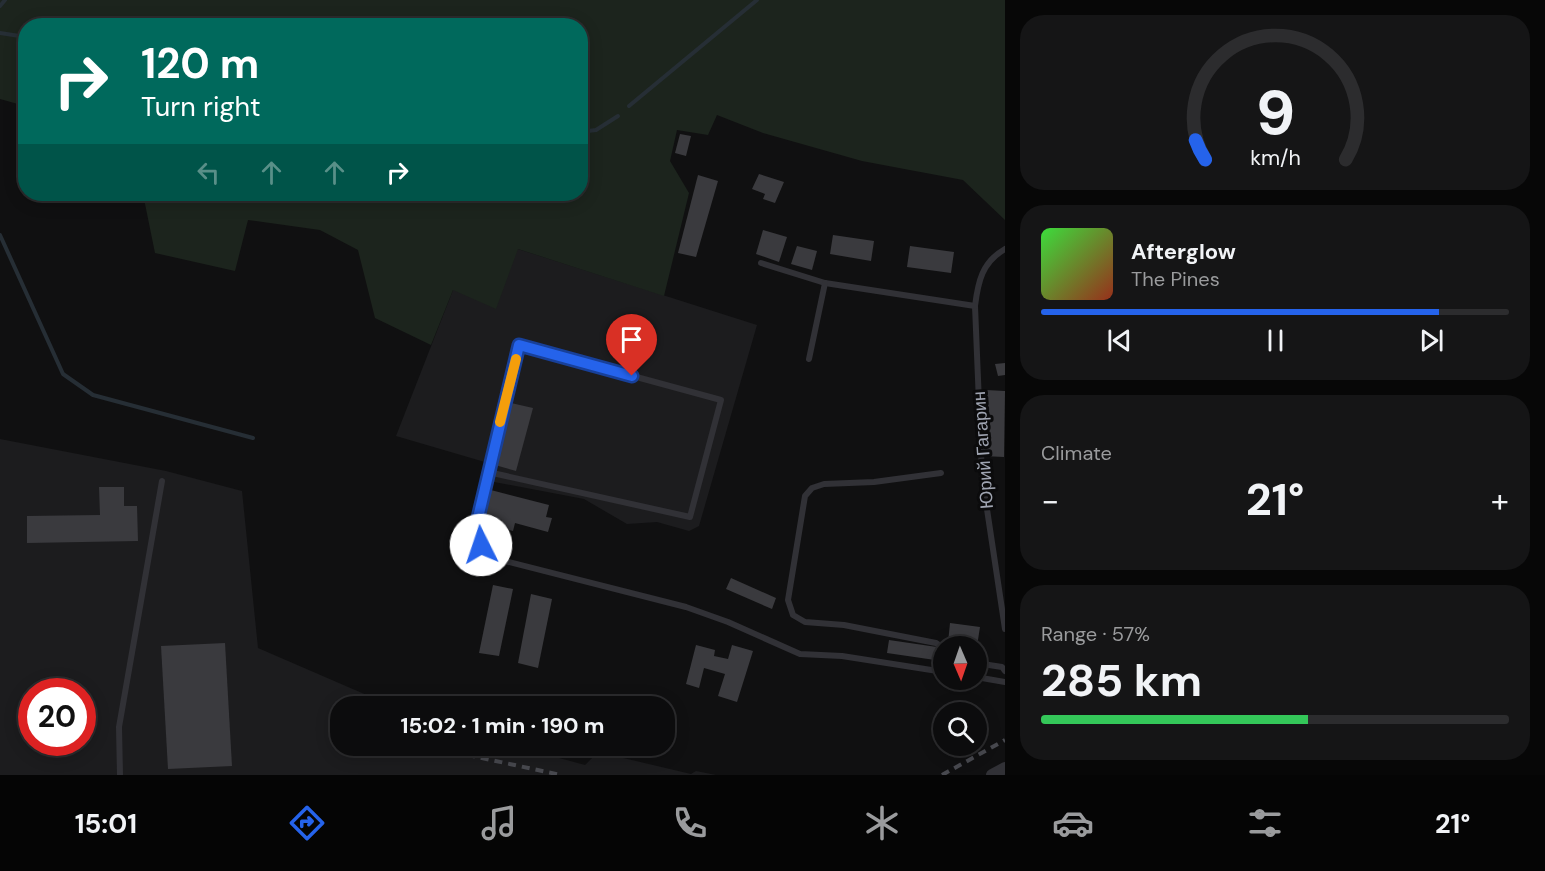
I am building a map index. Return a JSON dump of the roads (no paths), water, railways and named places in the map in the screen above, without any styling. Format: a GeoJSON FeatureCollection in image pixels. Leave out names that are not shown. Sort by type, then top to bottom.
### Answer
{"type":"FeatureCollection","features":[{"type":"Feature","properties":{"kind":"street"},"geometry":{"type":"LineString","coordinates":[[992,775],[1005,768]]}},
{"type":"Feature","properties":{"kind":"lane","name":"Юрий Гагарин"},"geometry":{"type":"LineString","coordinates":[[1005,249],[986,265],[979,278],[975,306],[982,476],[1005,629]]}},
{"type":"Feature","properties":{"kind":"lane"},"geometry":{"type":"LineString","coordinates":[[761,263],[825,283],[975,306]]}},
{"type":"Feature","properties":{"kind":"lane"},"geometry":{"type":"LineString","coordinates":[[809,359],[825,283]]}},
{"type":"Feature","properties":{"kind":"lane"},"geometry":{"type":"LineString","coordinates":[[488,472],[690,517],[722,400],[519,345],[488,472],[477,536],[488,553],[501,560],[686,607],[728,622],[800,654],[842,656],[933,670]]}},
{"type":"Feature","properties":{"kind":"lane"},"geometry":{"type":"LineString","coordinates":[[933,642],[867,629],[805,622],[793,615],[788,600],[805,496],[812,488],[824,484],[874,482],[941,473]]}},
{"type":"Feature","properties":{"kind":"lane"},"geometry":{"type":"LineString","coordinates":[[120,775],[119,727],[162,482]]}},
{"type":"Feature","properties":{"kind":"lane"},"geometry":{"type":"LineString","coordinates":[[987,665],[1002,667],[1005,671]]}},
{"type":"Feature","properties":{"kind":"lane"},"geometry":{"type":"LineString","coordinates":[[987,679],[1005,681]]}},
{"type":"Feature","properties":{"kind":"waterway"},"geometry":{"type":"LineString","coordinates":[[0,6],[5,0]]}},
{"type":"Feature","properties":{"kind":"waterway"},"geometry":{"type":"LineString","coordinates":[[629,106],[757,0]]}},
{"type":"Feature","properties":{"kind":"waterway"},"geometry":{"type":"LineString","coordinates":[[0,33],[18,36]]}},
{"type":"Feature","properties":{"kind":"waterway"},"geometry":{"type":"LineString","coordinates":[[588,131],[596,130],[618,116]]}},
{"type":"Feature","properties":{"kind":"waterway"},"geometry":{"type":"LineString","coordinates":[[0,235],[63,374],[93,395],[253,438]]}},
{"type":"Feature","properties":{"kind":"railway"},"geometry":{"type":"LineString","coordinates":[[942,775],[1005,740]]}},
{"type":"Feature","properties":{"kind":"railway"},"geometry":{"type":"LineString","coordinates":[[473,756],[561,775]]}}]}
